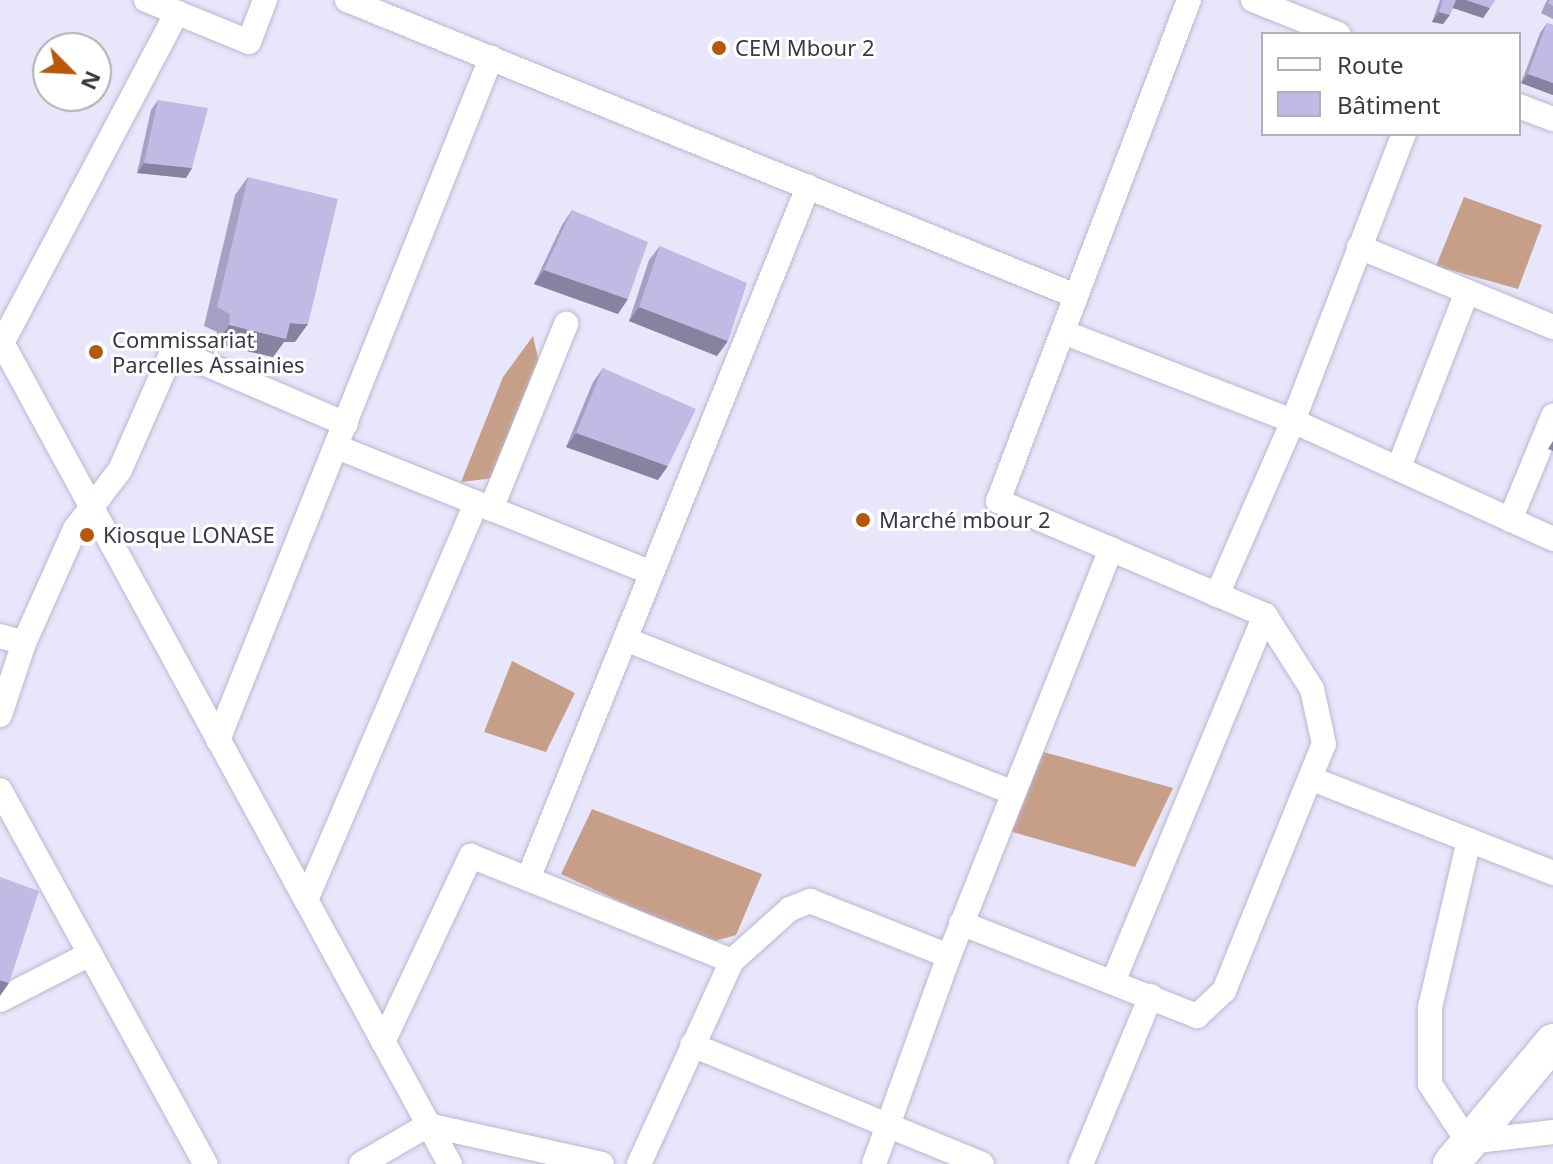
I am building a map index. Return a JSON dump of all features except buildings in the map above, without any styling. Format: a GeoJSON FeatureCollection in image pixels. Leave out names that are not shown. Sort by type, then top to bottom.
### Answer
{"type":"FeatureCollection","features":[{"type":"Feature","properties":{"kind":"street"},"geometry":{"type":"LineString","coordinates":[[146,0],[249,42],[265,0]]}},
{"type":"Feature","properties":{"kind":"street"},"geometry":{"type":"LineString","coordinates":[[347,0],[1076,296]]}},
{"type":"Feature","properties":{"kind":"street"},"geometry":{"type":"LineString","coordinates":[[961,923],[1197,1016],[1213,1006],[1312,779],[1324,744],[1320,715],[1298,661],[1265,615],[998,501],[1189,0]]}},
{"type":"Feature","properties":{"kind":"street"},"geometry":{"type":"LineString","coordinates":[[1253,0],[1333,32]]}},
{"type":"Feature","properties":{"kind":"street"},"geometry":{"type":"LineString","coordinates":[[177,13],[1,341],[450,1164]]}},
{"type":"Feature","properties":{"kind":"street"},"geometry":{"type":"LineString","coordinates":[[218,740],[491,58]]}},
{"type":"Feature","properties":{"kind":"street"},"geometry":{"type":"LineString","coordinates":[[1521,107],[1553,119]]}},
{"type":"Feature","properties":{"kind":"street"},"geometry":{"type":"LineString","coordinates":[[1217,595],[1293,421],[1403,136]]}},
{"type":"Feature","properties":{"kind":"street"},"geometry":{"type":"LineString","coordinates":[[528,879],[808,187]]}},
{"type":"Feature","properties":{"kind":"street"},"geometry":{"type":"LineString","coordinates":[[1359,247],[1553,327]]}},
{"type":"Feature","properties":{"kind":"street"},"geometry":{"type":"LineString","coordinates":[[1399,467],[1467,292]]}},
{"type":"Feature","properties":{"kind":"street"},"geometry":{"type":"LineString","coordinates":[[306,900],[566,324]]}},
{"type":"Feature","properties":{"kind":"street"},"geometry":{"type":"LineString","coordinates":[[1063,332],[1293,421],[1553,539]]}},
{"type":"Feature","properties":{"kind":"street"},"geometry":{"type":"LineString","coordinates":[[0,715],[24,643],[75,529],[120,470],[173,350],[346,424]]}},
{"type":"Feature","properties":{"kind":"street"},"geometry":{"type":"LineString","coordinates":[[1510,520],[1553,416]]}},
{"type":"Feature","properties":{"kind":"street"},"geometry":{"type":"LineString","coordinates":[[337,447],[652,573]]}},
{"type":"Feature","properties":{"kind":"street"},"geometry":{"type":"LineString","coordinates":[[874,1164],[961,923],[1111,549]]}},
{"type":"Feature","properties":{"kind":"street"},"geometry":{"type":"LineString","coordinates":[[1113,982],[1265,615]]}},
{"type":"Feature","properties":{"kind":"street"},"geometry":{"type":"LineString","coordinates":[[0,636],[24,643]]}},
{"type":"Feature","properties":{"kind":"street"},"geometry":{"type":"LineString","coordinates":[[625,639],[1012,792]]}},
{"type":"Feature","properties":{"kind":"street"},"geometry":{"type":"LineString","coordinates":[[1312,779],[1553,873]]}},
{"type":"Feature","properties":{"kind":"street"},"geometry":{"type":"LineString","coordinates":[[0,790],[206,1164]]}},
{"type":"Feature","properties":{"kind":"street"},"geometry":{"type":"LineString","coordinates":[[1459,1153],[1430,1084],[1430,1007],[1469,840]]}},
{"type":"Feature","properties":{"kind":"street"},"geometry":{"type":"LineString","coordinates":[[383,1042],[471,856],[732,961]]}},
{"type":"Feature","properties":{"kind":"street"},"geometry":{"type":"LineString","coordinates":[[639,1164],[732,961],[790,909],[810,901],[949,956]]}},
{"type":"Feature","properties":{"kind":"street"},"geometry":{"type":"LineString","coordinates":[[0,1000],[90,954]]}},
{"type":"Feature","properties":{"kind":"street"},"geometry":{"type":"LineString","coordinates":[[1081,1164],[1151,996]]}},
{"type":"Feature","properties":{"kind":"street"},"geometry":{"type":"LineString","coordinates":[[1459,1153],[1553,1042]]}},
{"type":"Feature","properties":{"kind":"street"},"geometry":{"type":"LineString","coordinates":[[692,1045],[982,1164]]}},
{"type":"Feature","properties":{"kind":"street"},"geometry":{"type":"LineString","coordinates":[[361,1164],[428,1125],[602,1164]]}},
{"type":"Feature","properties":{"kind":"street"},"geometry":{"type":"LineString","coordinates":[[1459,1153],[1553,1132]]}},
{"type":"Feature","properties":{"kind":"shaded area"},"geometry":{"type":"Polygon","coordinates":[[[1464,197],[1542,225],[1518,289],[1436,266],[1464,197]]]}},
{"type":"Feature","properties":{"kind":"shaded area"},"geometry":{"type":"Polygon","coordinates":[[[533,336],[545,389],[494,478],[461,482],[503,377],[533,336]]]}},
{"type":"Feature","properties":{"kind":"shaded area"},"geometry":{"type":"Polygon","coordinates":[[[512,661],[575,693],[546,752],[484,732],[512,661]]]}},
{"type":"Feature","properties":{"kind":"shaded area"},"geometry":{"type":"Polygon","coordinates":[[[1033,749],[1173,788],[1135,867],[1002,829],[1033,749]]]}},
{"type":"Feature","properties":{"kind":"shaded area"},"geometry":{"type":"Polygon","coordinates":[[[592,809],[762,874],[736,935],[708,943],[561,874],[592,809]]]}},
{"type":"Feature","properties":{"kind":"place","name":"CEM Mbour 2"},"geometry":{"type":"Point","coordinates":[719,48]}},
{"type":"Feature","properties":{"kind":"place","name":"Commissariat Parcelles Assainies"},"geometry":{"type":"Point","coordinates":[96,352]}},
{"type":"Feature","properties":{"kind":"place","name":"Marché mbour 2"},"geometry":{"type":"Point","coordinates":[863,520]}},
{"type":"Feature","properties":{"kind":"place","name":"Kiosque LONASE"},"geometry":{"type":"Point","coordinates":[87,535]}}]}
